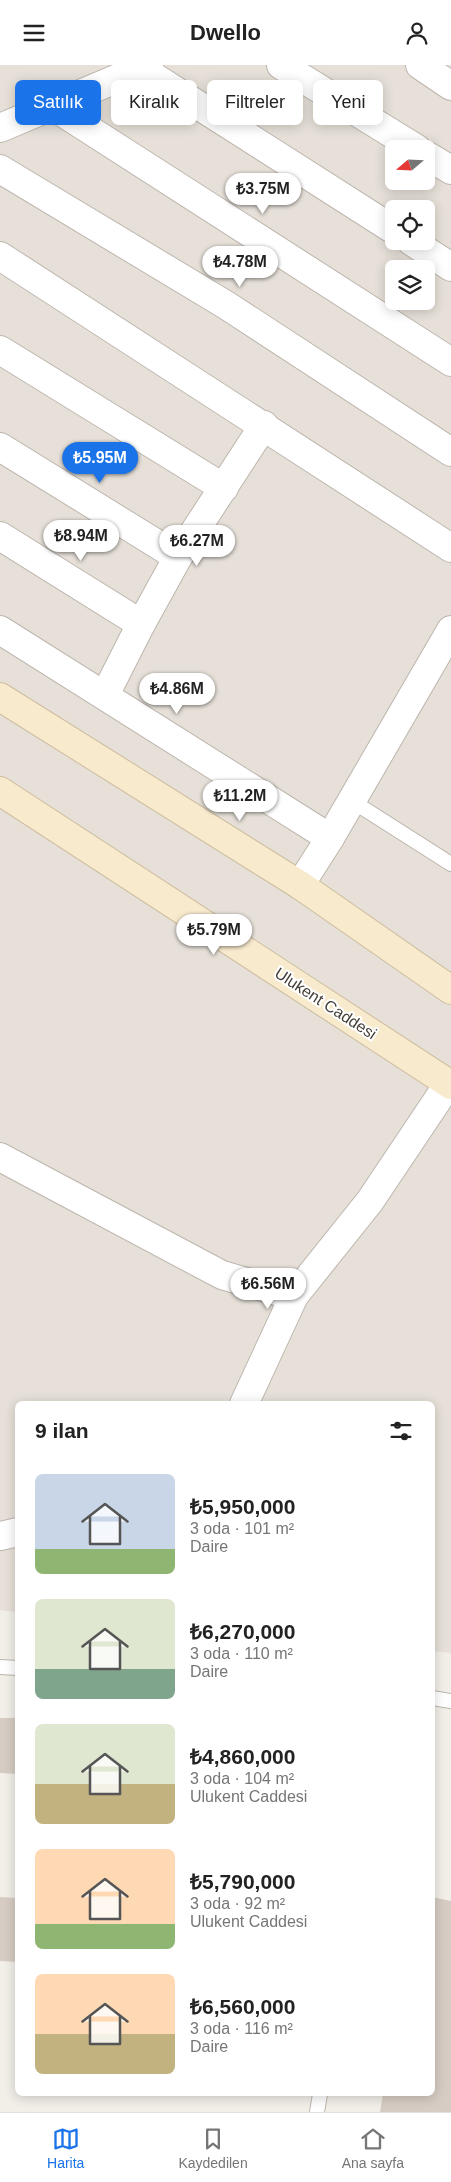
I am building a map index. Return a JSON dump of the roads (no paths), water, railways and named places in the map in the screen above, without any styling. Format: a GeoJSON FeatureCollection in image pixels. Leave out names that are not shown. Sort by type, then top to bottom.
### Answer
{"type":"FeatureCollection","features":[{"type":"Feature","properties":{"kind":"street"},"geometry":{"type":"LineString","coordinates":[[281,65],[402,140]]}},
{"type":"Feature","properties":{"kind":"street"},"geometry":{"type":"LineString","coordinates":[[420,65],[451,85]]}},
{"type":"Feature","properties":{"kind":"street"},"geometry":{"type":"LineString","coordinates":[[101,85],[145,67],[385,224]]}},
{"type":"Feature","properties":{"kind":"street"},"geometry":{"type":"LineString","coordinates":[[0,127],[15,121]]}},
{"type":"Feature","properties":{"kind":"street"},"geometry":{"type":"LineString","coordinates":[[82,125],[451,362]]}},
{"type":"Feature","properties":{"kind":"street"},"geometry":{"type":"LineString","coordinates":[[435,160],[451,170]]}},
{"type":"Feature","properties":{"kind":"street"},"geometry":{"type":"LineString","coordinates":[[0,169],[226,305],[451,452]]}},
{"type":"Feature","properties":{"kind":"street"},"geometry":{"type":"LineString","coordinates":[[425,250],[451,267]]}},
{"type":"Feature","properties":{"kind":"street"},"geometry":{"type":"LineString","coordinates":[[0,256],[264,425],[451,548]]}},
{"type":"Feature","properties":{"kind":"street"},"geometry":{"type":"LineString","coordinates":[[0,350],[224,488]]}},
{"type":"Feature","properties":{"kind":"street"},"geometry":{"type":"LineString","coordinates":[[105,695],[140,624],[178,557],[264,425]]}},
{"type":"Feature","properties":{"kind":"street"},"geometry":{"type":"LineString","coordinates":[[0,447],[178,557]]}},
{"type":"Feature","properties":{"kind":"street"},"geometry":{"type":"LineString","coordinates":[[0,536],[140,624]]}},
{"type":"Feature","properties":{"kind":"street"},"geometry":{"type":"LineString","coordinates":[[300,885],[352,801],[451,630]]}},
{"type":"Feature","properties":{"kind":"street"},"geometry":{"type":"LineString","coordinates":[[0,631],[105,695],[330,838]]}},
{"type":"Feature","properties":{"kind":"street"},"geometry":{"type":"LineString","coordinates":[[0,697],[300,885],[451,990]]}},
{"type":"Feature","properties":{"kind":"street","name":"Ulukent Caddesi"},"geometry":{"type":"LineString","coordinates":[[0,791],[450,1084]]}},
{"type":"Feature","properties":{"kind":"street"},"geometry":{"type":"LineString","coordinates":[[245,1401],[294,1296],[370,1201],[450,1084]]}},
{"type":"Feature","properties":{"kind":"street"},"geometry":{"type":"LineString","coordinates":[[0,1157],[222,1275],[294,1296]]}},
{"type":"Feature","properties":{"kind":"street"},"geometry":{"type":"LineString","coordinates":[[0,1536],[15,1533]]}},
{"type":"Feature","properties":{"kind":"lane"},"geometry":{"type":"LineString","coordinates":[[352,801],[451,864]]}},
{"type":"Feature","properties":{"kind":"lane"},"geometry":{"type":"LineString","coordinates":[[0,1667],[15,1668]]}},
{"type":"Feature","properties":{"kind":"lane"},"geometry":{"type":"LineString","coordinates":[[435,1698],[451,1701]]}},
{"type":"Feature","properties":{"kind":"lane"},"geometry":{"type":"LineString","coordinates":[[317,2112],[320,2096]]}}]}
